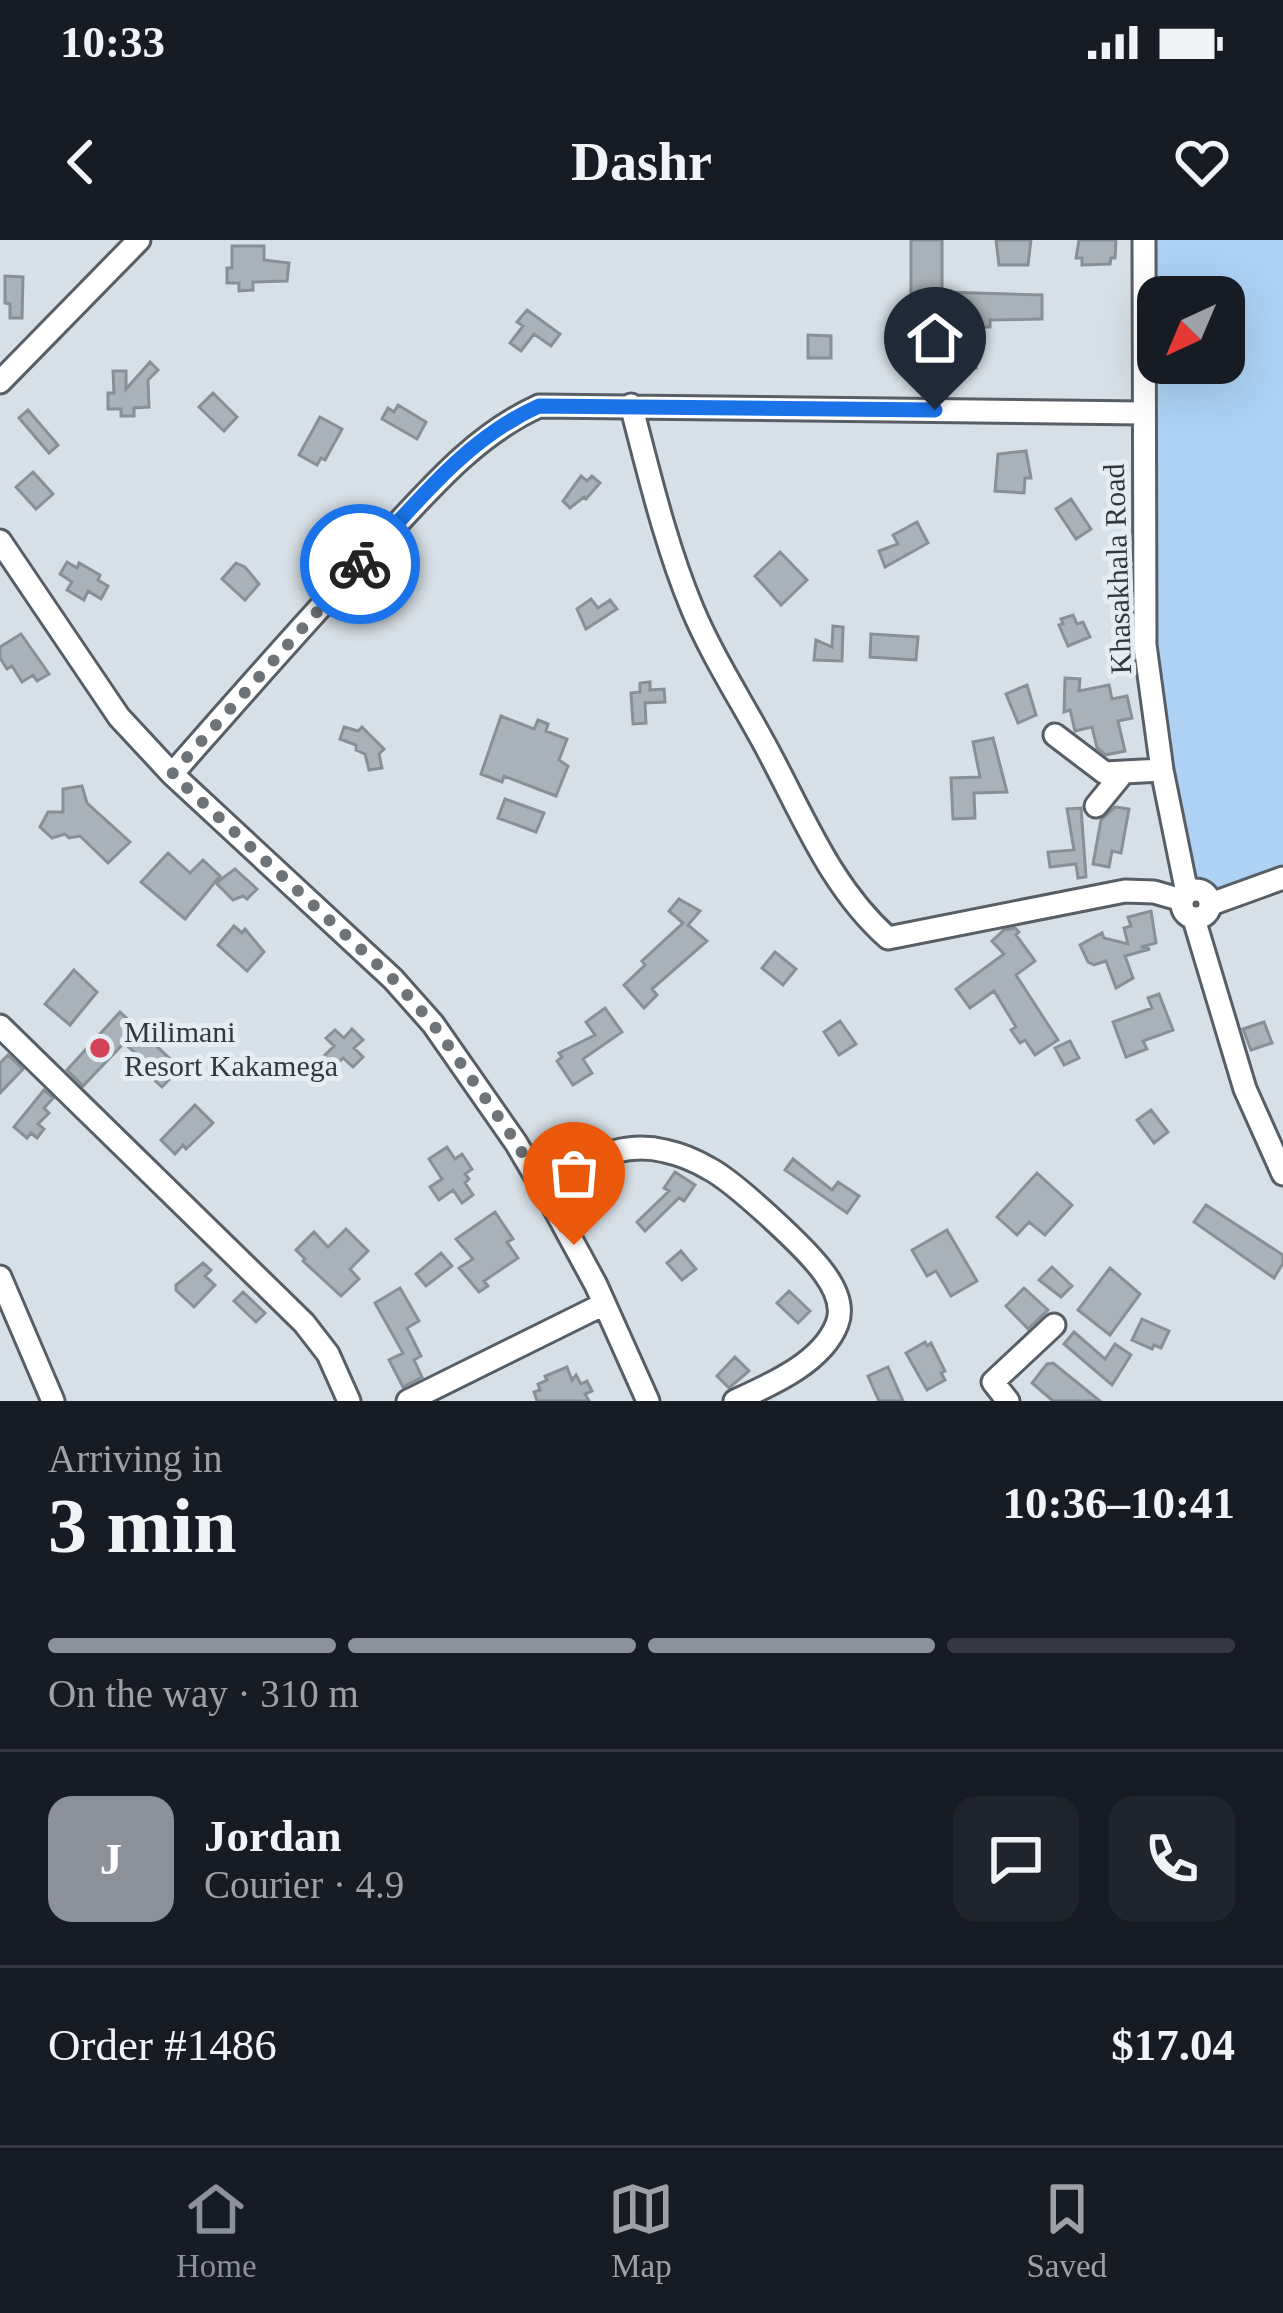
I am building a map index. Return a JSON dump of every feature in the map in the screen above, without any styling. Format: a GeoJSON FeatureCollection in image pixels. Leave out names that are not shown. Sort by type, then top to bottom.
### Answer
{"type":"FeatureCollection","features":[{"type":"Feature","properties":{"kind":"street"},"geometry":{"type":"LineString","coordinates":[[0,382],[139,240]]}},
{"type":"Feature","properties":{"kind":"street","name":"Khasakhala Road"},"geometry":{"type":"LineString","coordinates":[[1144,240],[1145,645],[1162,770],[1193,904],[1245,1089],[1283,1174]]}},
{"type":"Feature","properties":{"kind":"street"},"geometry":{"type":"LineString","coordinates":[[631,405],[692,608],[817,845],[850,900],[888,938],[1125,891],[1154,892],[1193,904],[1283,878]]}},
{"type":"Feature","properties":{"kind":"street"},"geometry":{"type":"LineString","coordinates":[[172,774],[314,613],[468,450],[507,420],[539,406],[1142,413]]}},
{"type":"Feature","properties":{"kind":"street"},"geometry":{"type":"LineString","coordinates":[[0,541],[119,717],[172,774],[393,979],[471,1077],[552,1204],[648,1401]]}},
{"type":"Feature","properties":{"kind":"street"},"geometry":{"type":"LineString","coordinates":[[1055,735],[1105,773],[1162,770]]}},
{"type":"Feature","properties":{"kind":"street"},"geometry":{"type":"LineString","coordinates":[[1096,806],[1123,773]]}},
{"type":"Feature","properties":{"kind":"street"},"geometry":{"type":"LineString","coordinates":[[0,1026],[304,1323],[328,1354],[349,1401]]}},
{"type":"Feature","properties":{"kind":"street"},"geometry":{"type":"LineString","coordinates":[[552,1204],[568,1169],[620,1150],[665,1151],[711,1169],[823,1270],[838,1295],[840,1312],[829,1338],[793,1370],[735,1401]]}},
{"type":"Feature","properties":{"kind":"street"},"geometry":{"type":"LineString","coordinates":[[0,1277],[53,1401]]}},
{"type":"Feature","properties":{"kind":"street"},"geometry":{"type":"LineString","coordinates":[[407,1401],[604,1304]]}},
{"type":"Feature","properties":{"kind":"street"},"geometry":{"type":"LineString","coordinates":[[1007,1401],[993,1382],[1054,1325]]}},
{"type":"Feature","properties":{"kind":"shaded area"},"geometry":{"type":"Polygon","coordinates":[[[1146,240],[1283,240],[1283,881],[1195,905],[1165,754],[1156,671],[1147,384],[1245,384],[1245,276],[1146,276],[1146,240]]]}},
{"type":"Feature","properties":{"kind":"building"},"geometry":{"type":"Polygon","coordinates":[[[911,240],[942,240],[942,292],[1042,295],[1042,319],[990,320],[990,327],[971,327],[978,353],[972,354],[976,368],[964,371],[959,351],[952,352],[946,303],[911,302],[911,240]]]}},
{"type":"Feature","properties":{"kind":"building"},"geometry":{"type":"Polygon","coordinates":[[[996,240],[1031,240],[1028,265],[999,265],[996,240]]]}},
{"type":"Feature","properties":{"kind":"building"},"geometry":{"type":"Polygon","coordinates":[[[1079,240],[1116,240],[1115,258],[1110,264],[1082,265],[1082,258],[1076,258],[1079,240]]]}},
{"type":"Feature","properties":{"kind":"building"},"geometry":{"type":"Polygon","coordinates":[[[232,246],[264,246],[264,260],[289,263],[287,281],[253,282],[253,290],[239,291],[239,283],[227,283],[232,246]]]}},
{"type":"Feature","properties":{"kind":"building"},"geometry":{"type":"Polygon","coordinates":[[[5,276],[23,277],[22,318],[10,318],[5,276]]]}},
{"type":"Feature","properties":{"kind":"building"},"geometry":{"type":"Polygon","coordinates":[[[527,310],[560,334],[551,346],[534,334],[521,351],[510,343],[523,326],[517,322],[527,310]]]}},
{"type":"Feature","properties":{"kind":"building"},"geometry":{"type":"Polygon","coordinates":[[[808,335],[831,336],[831,358],[808,358],[808,335]]]}},
{"type":"Feature","properties":{"kind":"building"},"geometry":{"type":"Polygon","coordinates":[[[150,362],[158,370],[148,380],[149,407],[134,408],[134,416],[108,409],[108,393],[114,393],[113,371],[126,371],[126,389],[150,362]]]}},
{"type":"Feature","properties":{"kind":"building"},"geometry":{"type":"Polygon","coordinates":[[[213,393],[237,417],[224,431],[199,407],[213,393]]]}},
{"type":"Feature","properties":{"kind":"building"},"geometry":{"type":"Polygon","coordinates":[[[398,405],[426,422],[417,439],[382,419],[388,408],[394,412],[398,405]]]}},
{"type":"Feature","properties":{"kind":"building"},"geometry":{"type":"Polygon","coordinates":[[[28,410],[58,445],[49,453],[19,418],[28,410]]]}},
{"type":"Feature","properties":{"kind":"building"},"geometry":{"type":"Polygon","coordinates":[[[320,417],[342,429],[325,460],[321,458],[317,465],[299,455],[320,417]]]}},
{"type":"Feature","properties":{"kind":"building"},"geometry":{"type":"Polygon","coordinates":[[[1026,451],[1031,478],[1025,478],[1024,493],[995,491],[998,454],[1026,451]]]}},
{"type":"Feature","properties":{"kind":"building"},"geometry":{"type":"Polygon","coordinates":[[[33,472],[53,494],[36,509],[16,487],[33,472]]]}},
{"type":"Feature","properties":{"kind":"building"},"geometry":{"type":"Polygon","coordinates":[[[581,476],[587,481],[592,476],[600,483],[570,508],[563,501],[581,476]]]}},
{"type":"Feature","properties":{"kind":"building"},"geometry":{"type":"Polygon","coordinates":[[[1071,499],[1091,529],[1076,539],[1056,509],[1071,499]]]}},
{"type":"Feature","properties":{"kind":"building"},"geometry":{"type":"Polygon","coordinates":[[[917,522],[928,543],[885,567],[879,551],[898,544],[893,535],[917,522]]]}},
{"type":"Feature","properties":{"kind":"building"},"geometry":{"type":"Polygon","coordinates":[[[780,552],[807,580],[781,605],[755,576],[780,552]]]}},
{"type":"Feature","properties":{"kind":"building"},"geometry":{"type":"Polygon","coordinates":[[[67,562],[100,575],[98,580],[108,586],[101,599],[88,591],[84,600],[67,590],[72,582],[60,574],[67,562]]]}},
{"type":"Feature","properties":{"kind":"building"},"geometry":{"type":"Polygon","coordinates":[[[236,563],[259,584],[245,600],[222,579],[236,563]]]}},
{"type":"Feature","properties":{"kind":"building"},"geometry":{"type":"Polygon","coordinates":[[[591,599],[598,608],[610,600],[617,609],[586,629],[577,609],[591,599]]]}},
{"type":"Feature","properties":{"kind":"building"},"geometry":{"type":"Polygon","coordinates":[[[1073,615],[1077,624],[1083,622],[1090,637],[1068,646],[1059,625],[1061,619],[1073,615]]]}},
{"type":"Feature","properties":{"kind":"building"},"geometry":{"type":"Polygon","coordinates":[[[833,626],[843,627],[842,661],[814,660],[816,640],[832,647],[833,626]]]}},
{"type":"Feature","properties":{"kind":"building"},"geometry":{"type":"Polygon","coordinates":[[[21,634],[49,674],[37,681],[33,675],[22,682],[0,658],[0,647],[21,634]]]}},
{"type":"Feature","properties":{"kind":"building"},"geometry":{"type":"Polygon","coordinates":[[[871,634],[918,637],[916,660],[870,657],[871,634]]]}},
{"type":"Feature","properties":{"kind":"building"},"geometry":{"type":"Polygon","coordinates":[[[1065,678],[1080,679],[1079,691],[1109,685],[1112,699],[1127,696],[1132,718],[1118,721],[1125,751],[1106,755],[1097,748],[1092,727],[1075,731],[1070,710],[1064,712],[1065,678]]]}},
{"type":"Feature","properties":{"kind":"building"},"geometry":{"type":"Polygon","coordinates":[[[650,682],[650,690],[664,689],[665,702],[645,703],[646,723],[633,724],[631,693],[640,692],[640,683],[650,682]]]}},
{"type":"Feature","properties":{"kind":"building"},"geometry":{"type":"Polygon","coordinates":[[[1027,685],[1036,715],[1018,723],[1006,694],[1027,685]]]}},
{"type":"Feature","properties":{"kind":"building"},"geometry":{"type":"Polygon","coordinates":[[[501,716],[534,729],[538,720],[548,724],[546,731],[567,739],[559,760],[568,766],[556,796],[504,776],[502,782],[481,774],[501,716]]]}},
{"type":"Feature","properties":{"kind":"building"},"geometry":{"type":"Polygon","coordinates":[[[344,727],[358,731],[362,727],[384,749],[379,754],[382,768],[369,770],[365,754],[340,739],[344,727]]]}},
{"type":"Feature","properties":{"kind":"building"},"geometry":{"type":"Polygon","coordinates":[[[993,738],[1007,792],[974,793],[975,818],[953,819],[951,778],[980,777],[973,742],[993,738]]]}},
{"type":"Feature","properties":{"kind":"building"},"geometry":{"type":"Polygon","coordinates":[[[82,786],[87,803],[130,842],[108,863],[80,836],[52,838],[40,827],[48,812],[63,812],[63,789],[82,786]]]}},
{"type":"Feature","properties":{"kind":"building"},"geometry":{"type":"Polygon","coordinates":[[[505,799],[544,813],[536,832],[498,818],[505,799]]]}},
{"type":"Feature","properties":{"kind":"building"},"geometry":{"type":"Polygon","coordinates":[[[1115,807],[1129,809],[1121,853],[1112,851],[1109,867],[1093,864],[1101,820],[1115,807]]]}},
{"type":"Feature","properties":{"kind":"building"},"geometry":{"type":"Polygon","coordinates":[[[1081,808],[1086,877],[1078,878],[1076,864],[1050,867],[1048,852],[1074,850],[1067,809],[1081,808]]]}},
{"type":"Feature","properties":{"kind":"building"},"geometry":{"type":"Polygon","coordinates":[[[168,853],[190,873],[203,860],[220,876],[185,919],[141,882],[168,853]]]}},
{"type":"Feature","properties":{"kind":"building"},"geometry":{"type":"Polygon","coordinates":[[[235,869],[257,889],[247,899],[233,900],[216,883],[235,869]]]}},
{"type":"Feature","properties":{"kind":"building"},"geometry":{"type":"Polygon","coordinates":[[[679,899],[700,911],[688,925],[707,941],[652,989],[657,995],[644,1008],[624,985],[683,923],[669,911],[679,899]]]}},
{"type":"Feature","properties":{"kind":"building"},"geometry":{"type":"Polygon","coordinates":[[[1151,911],[1156,943],[1125,956],[1133,978],[1116,988],[1106,961],[1088,962],[1080,945],[1102,933],[1104,938],[1128,944],[1124,928],[1131,926],[1128,917],[1151,911]]]}},
{"type":"Feature","properties":{"kind":"building"},"geometry":{"type":"Polygon","coordinates":[[[234,926],[242,933],[245,929],[264,952],[247,971],[218,945],[234,926]]]}},
{"type":"Feature","properties":{"kind":"building"},"geometry":{"type":"Polygon","coordinates":[[[1015,928],[1035,961],[1016,975],[1058,1040],[1035,1055],[1011,1030],[1016,1027],[994,991],[970,1008],[956,989],[1004,954],[992,941],[1004,930],[1015,928]]]}},
{"type":"Feature","properties":{"kind":"building"},"geometry":{"type":"Polygon","coordinates":[[[775,952],[796,969],[783,985],[762,968],[775,952]]]}},
{"type":"Feature","properties":{"kind":"building"},"geometry":{"type":"Polygon","coordinates":[[[74,970],[97,992],[70,1025],[45,1004],[74,970]]]}},
{"type":"Feature","properties":{"kind":"building"},"geometry":{"type":"Polygon","coordinates":[[[1159,994],[1173,1030],[1143,1041],[1147,1049],[1126,1057],[1113,1022],[1152,1008],[1148,998],[1159,994]]]}},
{"type":"Feature","properties":{"kind":"building"},"geometry":{"type":"Polygon","coordinates":[[[605,1008],[622,1032],[583,1059],[592,1073],[573,1085],[557,1061],[562,1057],[559,1053],[595,1035],[586,1022],[605,1008]]]}},
{"type":"Feature","properties":{"kind":"building"},"geometry":{"type":"Polygon","coordinates":[[[120,1012],[180,1068],[162,1087],[151,1077],[157,1071],[124,1043],[83,1086],[67,1070],[120,1012]]]}},
{"type":"Feature","properties":{"kind":"building"},"geometry":{"type":"Polygon","coordinates":[[[840,1021],[856,1044],[839,1055],[824,1032],[840,1021]]]}},
{"type":"Feature","properties":{"kind":"building"},"geometry":{"type":"Polygon","coordinates":[[[1264,1022],[1272,1043],[1251,1050],[1243,1029],[1264,1022]]]}},
{"type":"Feature","properties":{"kind":"building"},"geometry":{"type":"Polygon","coordinates":[[[352,1029],[363,1040],[354,1048],[363,1057],[353,1067],[343,1058],[334,1067],[323,1057],[334,1046],[326,1038],[335,1030],[344,1038],[352,1029]]]}},
{"type":"Feature","properties":{"kind":"building"},"geometry":{"type":"Polygon","coordinates":[[[1070,1041],[1079,1058],[1064,1065],[1055,1048],[1070,1041]]]}},
{"type":"Feature","properties":{"kind":"building"},"geometry":{"type":"Polygon","coordinates":[[[8,1055],[23,1069],[0,1093],[0,1063],[8,1055]]]}},
{"type":"Feature","properties":{"kind":"building"},"geometry":{"type":"Polygon","coordinates":[[[44,1090],[53,1098],[44,1108],[49,1113],[38,1124],[44,1129],[37,1138],[31,1133],[27,1138],[14,1127],[44,1090]]]}},
{"type":"Feature","properties":{"kind":"building"},"geometry":{"type":"Polygon","coordinates":[[[195,1105],[213,1123],[175,1154],[161,1140],[195,1105]]]}},
{"type":"Feature","properties":{"kind":"building"},"geometry":{"type":"Polygon","coordinates":[[[1151,1110],[1168,1132],[1154,1143],[1137,1120],[1151,1110]]]}},
{"type":"Feature","properties":{"kind":"building"},"geometry":{"type":"Polygon","coordinates":[[[447,1147],[455,1159],[462,1154],[472,1169],[465,1174],[469,1179],[465,1183],[473,1195],[462,1203],[453,1190],[439,1200],[430,1187],[442,1179],[429,1159],[447,1147]]]}},
{"type":"Feature","properties":{"kind":"building"},"geometry":{"type":"Polygon","coordinates":[[[793,1159],[832,1190],[838,1182],[859,1196],[847,1213],[785,1170],[793,1159]]]}},
{"type":"Feature","properties":{"kind":"building"},"geometry":{"type":"Polygon","coordinates":[[[675,1172],[695,1185],[684,1201],[679,1198],[645,1231],[637,1222],[669,1191],[664,1188],[675,1172]]]}},
{"type":"Feature","properties":{"kind":"building"},"geometry":{"type":"Polygon","coordinates":[[[1037,1173],[1072,1205],[1045,1235],[1029,1222],[1017,1235],[997,1217],[1037,1173]]]}},
{"type":"Feature","properties":{"kind":"building"},"geometry":{"type":"Polygon","coordinates":[[[1206,1205],[1283,1255],[1274,1278],[1194,1222],[1206,1205]]]}},
{"type":"Feature","properties":{"kind":"building"},"geometry":{"type":"Polygon","coordinates":[[[495,1212],[513,1239],[507,1242],[518,1258],[484,1281],[488,1286],[479,1292],[459,1268],[473,1259],[456,1239],[495,1212]]]}},
{"type":"Feature","properties":{"kind":"building"},"geometry":{"type":"Polygon","coordinates":[[[346,1229],[368,1251],[350,1269],[359,1279],[341,1296],[296,1250],[314,1232],[328,1247],[346,1229]]]}},
{"type":"Feature","properties":{"kind":"building"},"geometry":{"type":"Polygon","coordinates":[[[947,1230],[977,1281],[951,1296],[936,1271],[927,1276],[912,1250],[947,1230]]]}},
{"type":"Feature","properties":{"kind":"building"},"geometry":{"type":"Polygon","coordinates":[[[681,1251],[696,1269],[682,1280],[667,1263],[681,1251]]]}},
{"type":"Feature","properties":{"kind":"building"},"geometry":{"type":"Polygon","coordinates":[[[441,1253],[452,1266],[426,1286],[416,1274],[441,1253]]]}},
{"type":"Feature","properties":{"kind":"building"},"geometry":{"type":"Polygon","coordinates":[[[203,1263],[211,1270],[205,1276],[215,1285],[194,1307],[176,1285],[203,1263]]]}},
{"type":"Feature","properties":{"kind":"building"},"geometry":{"type":"Polygon","coordinates":[[[1052,1267],[1072,1286],[1061,1297],[1039,1280],[1052,1267]]]}},
{"type":"Feature","properties":{"kind":"building"},"geometry":{"type":"Polygon","coordinates":[[[1110,1268],[1140,1294],[1110,1335],[1078,1310],[1110,1268]]]}},
{"type":"Feature","properties":{"kind":"building"},"geometry":{"type":"Polygon","coordinates":[[[400,1288],[419,1321],[407,1328],[421,1356],[414,1360],[422,1377],[403,1387],[389,1360],[403,1353],[375,1303],[400,1288]]]}},
{"type":"Feature","properties":{"kind":"building"},"geometry":{"type":"Polygon","coordinates":[[[1024,1288],[1048,1310],[1028,1329],[1006,1306],[1024,1288]]]}},
{"type":"Feature","properties":{"kind":"building"},"geometry":{"type":"Polygon","coordinates":[[[789,1291],[810,1311],[798,1323],[777,1303],[789,1291]]]}},
{"type":"Feature","properties":{"kind":"building"},"geometry":{"type":"Polygon","coordinates":[[[243,1292],[265,1313],[256,1322],[234,1301],[243,1292]]]}},
{"type":"Feature","properties":{"kind":"building"},"geometry":{"type":"Polygon","coordinates":[[[1142,1319],[1169,1331],[1161,1348],[1132,1340],[1142,1319]]]}},
{"type":"Feature","properties":{"kind":"building"},"geometry":{"type":"Polygon","coordinates":[[[1074,1332],[1105,1359],[1115,1344],[1131,1355],[1112,1385],[1064,1344],[1074,1332]]]}},
{"type":"Feature","properties":{"kind":"building"},"geometry":{"type":"Polygon","coordinates":[[[925,1342],[927,1346],[931,1343],[945,1371],[941,1373],[945,1380],[927,1390],[906,1353],[925,1342]]]}},
{"type":"Feature","properties":{"kind":"building"},"geometry":{"type":"Polygon","coordinates":[[[735,1357],[749,1371],[729,1388],[717,1376],[735,1357]]]}},
{"type":"Feature","properties":{"kind":"building"},"geometry":{"type":"Polygon","coordinates":[[[1053,1363],[1100,1401],[1053,1401],[1032,1383],[1053,1363]]]}},
{"type":"Feature","properties":{"kind":"building"},"geometry":{"type":"Polygon","coordinates":[[[567,1367],[572,1380],[576,1375],[581,1384],[587,1381],[592,1391],[585,1394],[589,1401],[537,1401],[534,1392],[547,1380],[545,1376],[567,1367]]]}},
{"type":"Feature","properties":{"kind":"building"},"geometry":{"type":"Polygon","coordinates":[[[888,1367],[903,1401],[879,1401],[868,1376],[888,1367]]]}},
{"type":"Feature","properties":{"kind":"way so far"},"geometry":{"type":"LineString","coordinates":[[360,564],[172,774],[393,979],[433,1024],[516,1142],[574,1245]]}},
{"type":"Feature","properties":{"kind":"place","name":"Milimani Resort Kakamega"},"geometry":{"type":"Point","coordinates":[100,1048]}},
{"type":"Feature","properties":{"kind":"route"},"geometry":{"type":"LineString","coordinates":[[360,564],[468,450],[507,420],[539,406],[935,410]]}}]}
